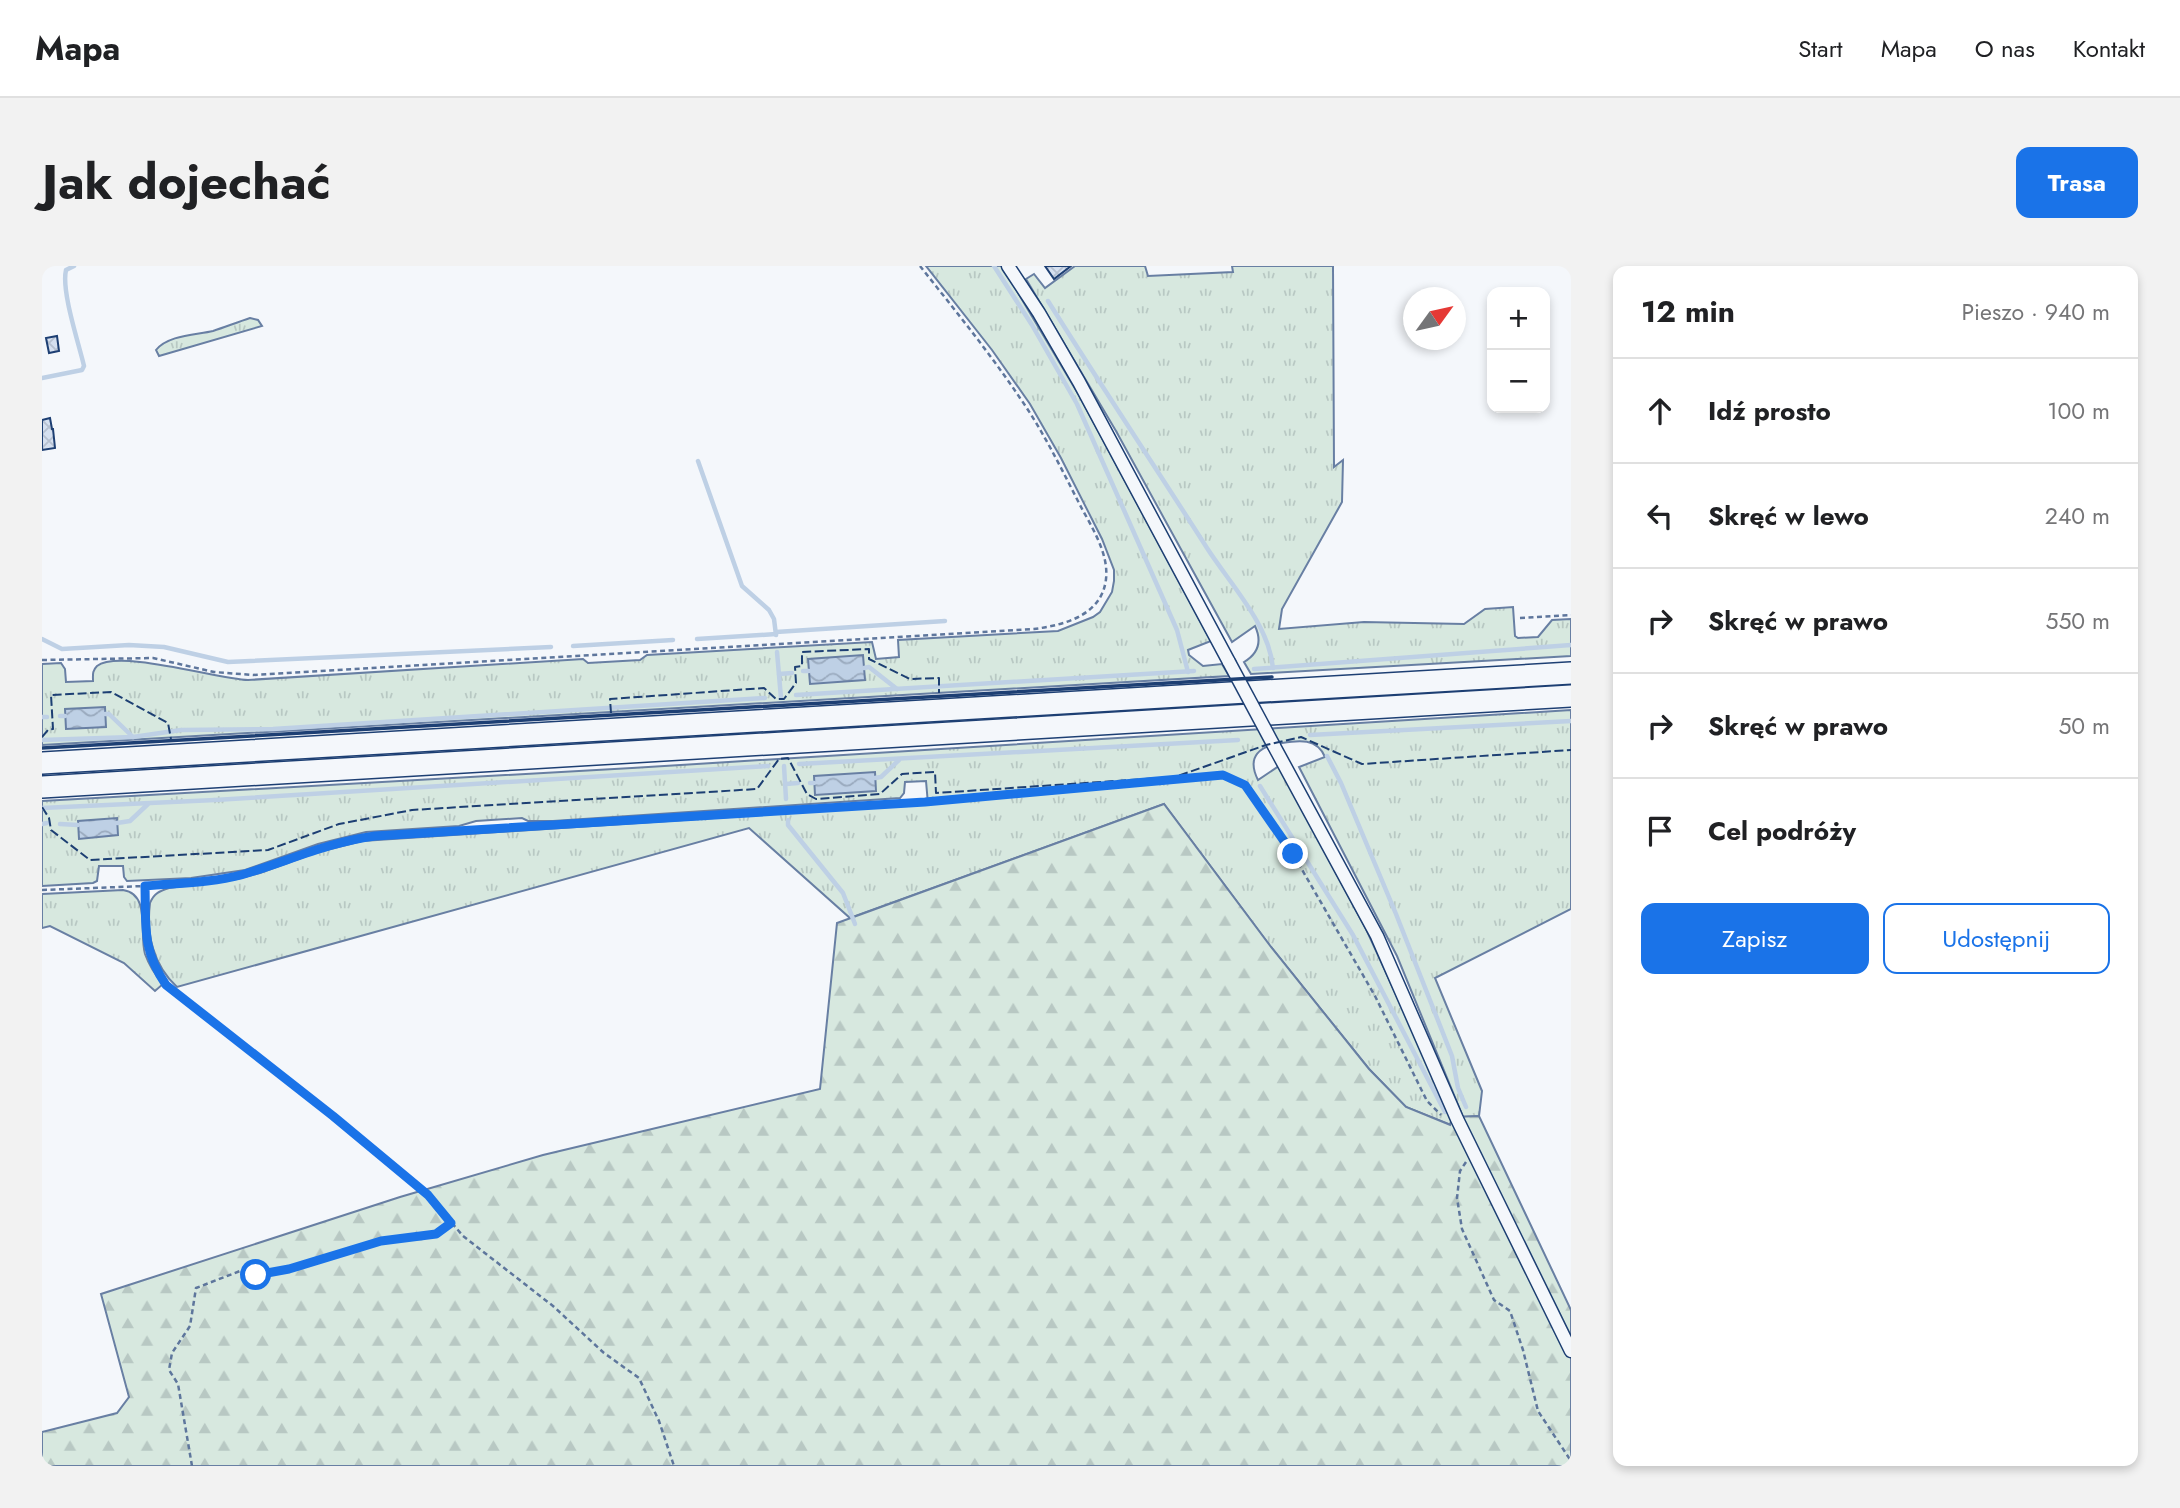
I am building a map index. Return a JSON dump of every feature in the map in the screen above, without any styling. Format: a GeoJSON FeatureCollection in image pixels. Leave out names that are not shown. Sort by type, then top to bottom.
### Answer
{"type":"FeatureCollection","features":[{"type":"Feature","properties":{"kind":"highway"},"geometry":{"type":"LineString","coordinates":[[42,763],[1571,673]]}},
{"type":"Feature","properties":{"kind":"highway"},"geometry":{"type":"LineString","coordinates":[[42,787],[1571,696]]}},
{"type":"Feature","properties":{"kind":"street"},"geometry":{"type":"LineString","coordinates":[[1008,266],[1079,382],[1377,936],[1457,1119],[1571,1351]]}},
{"type":"Feature","properties":{"kind":"path"},"geometry":{"type":"LineString","coordinates":[[42,660],[153,658],[214,672],[253,675],[1034,629],[1058,626],[1071,621],[1091,609],[1104,589],[1107,577],[1101,548],[1041,430],[1020,398],[920,266]]}},
{"type":"Feature","properties":{"kind":"path"},"geometry":{"type":"LineString","coordinates":[[1520,618],[1571,615]]}},
{"type":"Feature","properties":{"kind":"path"},"geometry":{"type":"LineString","coordinates":[[42,890],[145,886],[237,876],[339,842],[375,836],[925,802],[1223,775],[1245,785],[1293,854],[1375,996],[1427,1101],[1442,1116],[1457,1119]]}},
{"type":"Feature","properties":{"kind":"path"},"geometry":{"type":"LineString","coordinates":[[145,886],[148,952],[166,985],[333,1116],[428,1195],[463,1236],[553,1306],[604,1353],[639,1378],[659,1421],[674,1466]]}},
{"type":"Feature","properties":{"kind":"path"},"geometry":{"type":"LineString","coordinates":[[1473,1150],[1460,1171],[1457,1198],[1462,1229],[1494,1300],[1510,1311],[1538,1411],[1571,1461]]}},
{"type":"Feature","properties":{"kind":"path"},"geometry":{"type":"LineString","coordinates":[[448,1215],[451,1223]]}},
{"type":"Feature","properties":{"kind":"path"},"geometry":{"type":"LineString","coordinates":[[192,1466],[178,1384],[169,1370],[172,1353],[190,1326],[196,1288],[240,1272],[256,1275],[289,1269],[381,1241],[436,1234],[451,1223]]}},
{"type":"Feature","properties":{"kind":"green space"},"geometry":{"type":"Polygon","coordinates":[[[926,266],[1002,266],[1080,397],[1211,641],[1188,650],[1189,655],[1203,666],[1222,664],[1229,676],[42,745],[42,664],[61,663],[65,669],[66,682],[93,681],[97,666],[126,661],[248,680],[583,659],[588,663],[640,660],[647,655],[872,642],[876,659],[899,657],[898,640],[1058,631],[1093,617],[1100,612],[1112,592],[1114,581],[1114,570],[1102,539],[1030,404],[992,350],[926,266]]]}},
{"type":"Feature","properties":{"kind":"green space"},"geometry":{"type":"Polygon","coordinates":[[[1075,266],[1145,266],[1148,276],[1233,272],[1232,266],[1333,266],[1334,467],[1343,460],[1342,502],[1282,609],[1279,629],[1364,622],[1464,624],[1485,609],[1513,607],[1515,636],[1518,638],[1538,637],[1552,620],[1571,619],[1571,656],[1251,674],[1244,662],[1253,655],[1258,646],[1255,626],[1232,642],[1116,431],[1026,279],[1034,274],[1045,288],[1075,266]]]}},
{"type":"Feature","properties":{"kind":"green space"},"geometry":{"type":"Polygon","coordinates":[[[250,318],[258,320],[262,326],[159,356],[156,350],[175,338],[213,331],[250,318]]]}},
{"type":"Feature","properties":{"kind":"green space"},"geometry":{"type":"Polygon","coordinates":[[[1571,710],[1571,909],[1435,978],[1482,1091],[1479,1116],[1463,1117],[1397,956],[1299,767],[1325,757],[1322,751],[1312,743],[1288,742],[1267,747],[1257,754],[1255,759],[1258,780],[1279,766],[1366,929],[1452,1117],[1451,1125],[1406,1107],[1369,1069],[1271,947],[1164,804],[850,918],[749,828],[177,987],[157,959],[149,926],[150,903],[158,893],[169,888],[237,879],[315,853],[362,841],[928,804],[926,781],[905,782],[904,793],[900,798],[553,821],[528,821],[522,818],[476,821],[459,826],[366,832],[318,844],[245,870],[191,878],[127,881],[123,866],[99,866],[97,881],[93,883],[42,886],[42,801],[632,768],[1571,710]]]}},
{"type":"Feature","properties":{"kind":"green space"},"geometry":{"type":"Polygon","coordinates":[[[1164,804],[1271,947],[1369,1069],[1406,1107],[1450,1125],[1452,1117],[1479,1116],[1571,1310],[1571,1466],[42,1466],[42,1432],[117,1413],[129,1397],[101,1294],[400,1197],[543,1155],[820,1089],[837,923],[1164,804]]]}},
{"type":"Feature","properties":{"kind":"green space"},"geometry":{"type":"Polygon","coordinates":[[[123,890],[132,893],[141,907],[145,954],[152,970],[163,984],[155,991],[124,963],[50,926],[42,928],[42,894],[123,890]]]}},
{"type":"Feature","properties":{"kind":"water"},"geometry":{"type":"Polygon","coordinates":[[[863,655],[865,680],[810,684],[808,659],[863,655]]]}},
{"type":"Feature","properties":{"kind":"water"},"geometry":{"type":"Polygon","coordinates":[[[105,707],[106,727],[66,729],[65,709],[105,707]]]}},
{"type":"Feature","properties":{"kind":"water"},"geometry":{"type":"Polygon","coordinates":[[[875,772],[876,791],[815,795],[814,776],[875,772]]]}},
{"type":"Feature","properties":{"kind":"water"},"geometry":{"type":"Polygon","coordinates":[[[117,818],[118,835],[79,839],[78,821],[117,818]]]}},
{"type":"Feature","properties":{"kind":"building"},"geometry":{"type":"Polygon","coordinates":[[[1045,266],[1071,266],[1054,279],[1045,266]]]}},
{"type":"Feature","properties":{"kind":"building"},"geometry":{"type":"Polygon","coordinates":[[[57,336],[59,351],[49,353],[46,338],[57,336]]]}},
{"type":"Feature","properties":{"kind":"building"},"geometry":{"type":"Polygon","coordinates":[[[50,418],[55,448],[42,450],[42,420],[50,418]]]}},
{"type":"Feature","properties":{"kind":"waterway"},"geometry":{"type":"LineString","coordinates":[[42,378],[82,370],[84,366],[66,291],[66,270],[74,266]]}},
{"type":"Feature","properties":{"kind":"waterway"},"geometry":{"type":"LineString","coordinates":[[994,266],[1032,325],[1077,404],[1177,630],[1188,672]]}},
{"type":"Feature","properties":{"kind":"waterway"},"geometry":{"type":"LineString","coordinates":[[1048,301],[1207,548],[1247,605],[1264,636],[1273,668]]}},
{"type":"Feature","properties":{"kind":"waterway"},"geometry":{"type":"LineString","coordinates":[[698,461],[742,586],[769,610],[774,619],[776,635]]}},
{"type":"Feature","properties":{"kind":"waterway"},"geometry":{"type":"LineString","coordinates":[[776,632],[945,621]]}},
{"type":"Feature","properties":{"kind":"waterway"},"geometry":{"type":"LineString","coordinates":[[697,639],[776,634]]}},
{"type":"Feature","properties":{"kind":"waterway"},"geometry":{"type":"LineString","coordinates":[[42,639],[62,649],[129,645],[164,647],[228,662],[551,647]]}},
{"type":"Feature","properties":{"kind":"waterway"},"geometry":{"type":"LineString","coordinates":[[573,646],[673,640]]}},
{"type":"Feature","properties":{"kind":"waterway"},"geometry":{"type":"LineString","coordinates":[[1254,669],[1571,645]]}},
{"type":"Feature","properties":{"kind":"waterway"},"geometry":{"type":"LineString","coordinates":[[777,652],[781,698]]}},
{"type":"Feature","properties":{"kind":"waterway"},"geometry":{"type":"LineString","coordinates":[[864,668],[869,667],[897,689]]}},
{"type":"Feature","properties":{"kind":"waterway"},"geometry":{"type":"LineString","coordinates":[[803,671],[809,671]]}},
{"type":"Feature","properties":{"kind":"waterway"},"geometry":{"type":"LineString","coordinates":[[796,695],[1194,671]]}},
{"type":"Feature","properties":{"kind":"waterway"},"geometry":{"type":"LineString","coordinates":[[779,674],[792,673]]}},
{"type":"Feature","properties":{"kind":"waterway"},"geometry":{"type":"LineString","coordinates":[[42,740],[133,737],[181,730],[273,729],[765,698]]}},
{"type":"Feature","properties":{"kind":"waterway"},"geometry":{"type":"LineString","coordinates":[[105,714],[109,714],[133,737]]}},
{"type":"Feature","properties":{"kind":"waterway"},"geometry":{"type":"LineString","coordinates":[[60,716],[65,716]]}},
{"type":"Feature","properties":{"kind":"waterway"},"geometry":{"type":"LineString","coordinates":[[42,717],[47,717]]}},
{"type":"Feature","properties":{"kind":"waterway"},"geometry":{"type":"LineString","coordinates":[[1310,735],[1571,721]]}},
{"type":"Feature","properties":{"kind":"waterway"},"geometry":{"type":"LineString","coordinates":[[799,764],[1238,740]]}},
{"type":"Feature","properties":{"kind":"waterway"},"geometry":{"type":"LineString","coordinates":[[1327,756],[1396,914],[1452,1056],[1458,1088],[1466,1107]]}},
{"type":"Feature","properties":{"kind":"waterway"},"geometry":{"type":"LineString","coordinates":[[875,778],[881,777],[899,760]]}},
{"type":"Feature","properties":{"kind":"waterway"},"geometry":{"type":"LineString","coordinates":[[42,808],[768,766]]}},
{"type":"Feature","properties":{"kind":"waterway"},"geometry":{"type":"LineString","coordinates":[[784,766],[786,799]]}},
{"type":"Feature","properties":{"kind":"waterway"},"geometry":{"type":"LineString","coordinates":[[786,784],[798,783]]}},
{"type":"Feature","properties":{"kind":"waterway"},"geometry":{"type":"LineString","coordinates":[[1260,786],[1353,935],[1445,1112]]}},
{"type":"Feature","properties":{"kind":"waterway"},"geometry":{"type":"LineString","coordinates":[[117,823],[130,821],[148,804]]}},
{"type":"Feature","properties":{"kind":"waterway"},"geometry":{"type":"LineString","coordinates":[[788,820],[788,825],[843,893],[855,924]]}},
{"type":"Feature","properties":{"kind":"waterway"},"geometry":{"type":"LineString","coordinates":[[42,824],[47,823]]}},
{"type":"Feature","properties":{"kind":"waterway"},"geometry":{"type":"LineString","coordinates":[[60,824],[78,825]]}},
{"type":"Feature","properties":{"kind":"fence"},"geometry":{"type":"LineString","coordinates":[[611,713],[610,699],[764,688],[776,699],[784,699],[796,683],[795,667],[802,666],[802,652],[869,649],[869,659],[910,679],[939,678],[939,693]]}},
{"type":"Feature","properties":{"kind":"fence"},"geometry":{"type":"LineString","coordinates":[[42,737],[48,730],[53,729],[51,695],[111,692],[168,723],[171,739]]}},
{"type":"Feature","properties":{"kind":"fence"},"geometry":{"type":"LineString","coordinates":[[42,807],[49,818],[51,830],[90,860],[268,850],[339,824],[412,810],[757,789],[779,759],[788,758],[807,794],[816,799],[880,794],[902,774],[935,772],[936,793],[1175,777],[1266,745],[1301,737],[1362,764],[1571,750]]}},
{"type":"Feature","properties":{"kind":"wall"},"geometry":{"type":"LineString","coordinates":[[42,748],[1272,677]]}},
{"type":"Feature","properties":{"kind":"route"},"geometry":{"type":"LineString","coordinates":[[256,1275],[289,1269],[381,1241],[436,1234],[451,1223],[428,1195],[333,1116],[166,985],[148,952],[145,886],[237,876],[339,842],[375,836],[925,802],[1223,775],[1245,785],[1293,854]]}}]}
